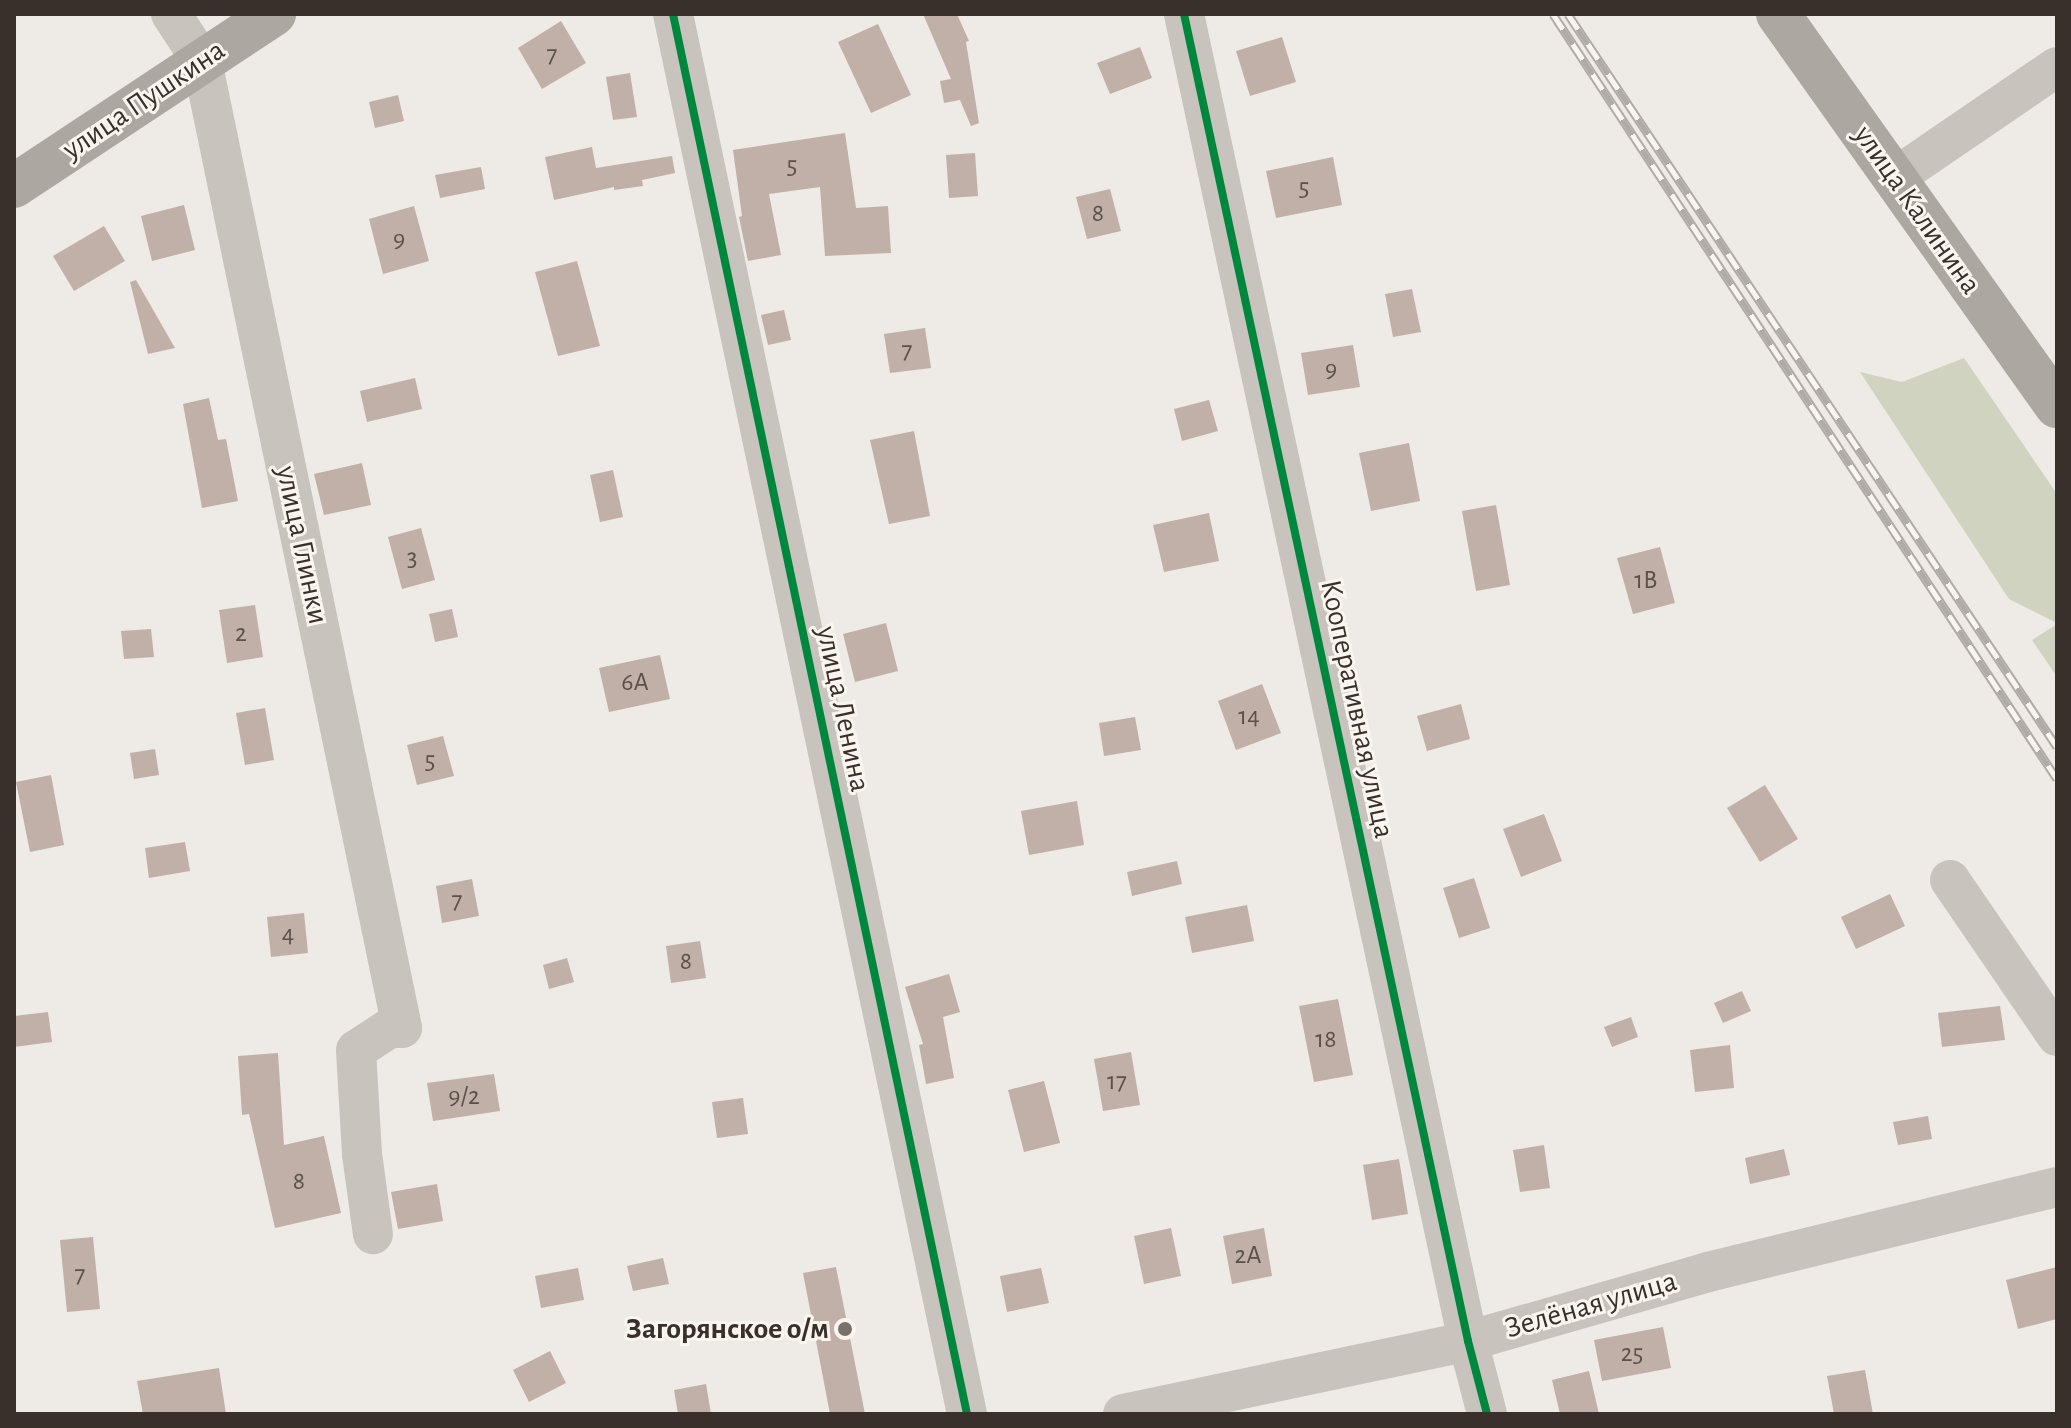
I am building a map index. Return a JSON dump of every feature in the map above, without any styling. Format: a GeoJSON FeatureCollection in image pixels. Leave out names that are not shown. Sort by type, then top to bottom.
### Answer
{"type":"FeatureCollection","features":[{"type":"Feature","properties":{"kind":"main road","name":"улица Пушкина"},"geometry":{"type":"LineString","coordinates":[[14,186],[274,14]]}},
{"type":"Feature","properties":{"kind":"main road","name":"улица Калинина"},"geometry":{"type":"LineString","coordinates":[[1778,14],[2057,406]]}},
{"type":"Feature","properties":{"kind":"street"},"geometry":{"type":"LineString","coordinates":[[171,14],[202,61]]}},
{"type":"Feature","properties":{"kind":"street","name":"улица Ленина"},"geometry":{"type":"LineString","coordinates":[[673,14],[967,1414]]}},
{"type":"Feature","properties":{"kind":"street","name":"Кооперативная улица"},"geometry":{"type":"LineString","coordinates":[[1184,14],[1468,1341],[1487,1414]]}},
{"type":"Feature","properties":{"kind":"street","name":"улица Глинки"},"geometry":{"type":"LineString","coordinates":[[202,61],[402,1028],[390,1028],[356,1050],[362,1154],[373,1234]]}},
{"type":"Feature","properties":{"kind":"street"},"geometry":{"type":"LineString","coordinates":[[1894,178],[2057,67]]}},
{"type":"Feature","properties":{"kind":"street"},"geometry":{"type":"LineString","coordinates":[[1950,880],[2057,1036]]}},
{"type":"Feature","properties":{"kind":"street","name":"Зелёная улица"},"geometry":{"type":"LineString","coordinates":[[1123,1414],[1468,1341],[1708,1272],[2057,1187]]}},
{"type":"Feature","properties":{"kind":"green space"},"geometry":{"type":"Polygon","coordinates":[[[1964,358],[2057,494],[2057,623],[2009,599],[1860,372],[1902,382],[1964,358]]]}},
{"type":"Feature","properties":{"kind":"green space"},"geometry":{"type":"Polygon","coordinates":[[[2057,624],[2057,677],[2032,640],[2057,624]]]}},
{"type":"Feature","properties":{"kind":"building"},"geometry":{"type":"Polygon","coordinates":[[[923,14],[957,14],[969,41],[966,42],[979,123],[971,126],[960,100],[944,103],[940,81],[951,79],[923,14]]]}},
{"type":"Feature","properties":{"kind":"building"},"geometry":{"type":"Polygon","coordinates":[[[561,21],[586,63],[542,89],[518,48],[561,21]]]}},
{"type":"Feature","properties":{"kind":"building"},"geometry":{"type":"Polygon","coordinates":[[[878,24],[911,95],[871,113],[838,42],[878,24]]]}},
{"type":"Feature","properties":{"kind":"building"},"geometry":{"type":"Polygon","coordinates":[[[1282,37],[1296,82],[1250,96],[1236,51],[1282,37]]]}},
{"type":"Feature","properties":{"kind":"building"},"geometry":{"type":"Polygon","coordinates":[[[1140,47],[1152,78],[1110,94],[1097,63],[1140,47]]]}},
{"type":"Feature","properties":{"kind":"building"},"geometry":{"type":"Polygon","coordinates":[[[630,73],[637,117],[613,120],[606,77],[630,73]]]}},
{"type":"Feature","properties":{"kind":"building"},"geometry":{"type":"Polygon","coordinates":[[[398,95],[404,121],[375,128],[369,102],[398,95]]]}},
{"type":"Feature","properties":{"kind":"building"},"geometry":{"type":"Polygon","coordinates":[[[845,133],[856,208],[888,206],[891,253],[825,256],[820,187],[769,194],[781,255],[748,261],[739,217],[742,216],[733,150],[845,133]]]}},
{"type":"Feature","properties":{"kind":"building"},"geometry":{"type":"Polygon","coordinates":[[[592,147],[596,168],[672,156],[675,173],[642,180],[643,186],[614,190],[614,187],[554,200],[545,157],[592,147]]]}},
{"type":"Feature","properties":{"kind":"building"},"geometry":{"type":"Polygon","coordinates":[[[975,153],[978,196],[949,198],[946,155],[975,153]]]}},
{"type":"Feature","properties":{"kind":"building"},"geometry":{"type":"Polygon","coordinates":[[[1333,157],[1342,205],[1276,218],[1266,171],[1333,157]]]}},
{"type":"Feature","properties":{"kind":"building"},"geometry":{"type":"Polygon","coordinates":[[[481,167],[485,189],[440,198],[435,175],[481,167]]]}},
{"type":"Feature","properties":{"kind":"building"},"geometry":{"type":"Polygon","coordinates":[[[1110,189],[1121,231],[1087,239],[1076,197],[1110,189]]]}},
{"type":"Feature","properties":{"kind":"building"},"geometry":{"type":"Polygon","coordinates":[[[184,205],[195,250],[152,261],[141,216],[184,205]]]}},
{"type":"Feature","properties":{"kind":"building"},"geometry":{"type":"Polygon","coordinates":[[[414,206],[429,261],[383,274],[369,219],[414,206]]]}},
{"type":"Feature","properties":{"kind":"building"},"geometry":{"type":"Polygon","coordinates":[[[104,226],[125,261],[74,291],[53,256],[104,226]]]}},
{"type":"Feature","properties":{"kind":"building"},"geometry":{"type":"Polygon","coordinates":[[[577,261],[600,346],[558,356],[535,272],[577,261]]]}},
{"type":"Feature","properties":{"kind":"building"},"geometry":{"type":"Polygon","coordinates":[[[136,280],[175,348],[148,354],[130,282],[136,280]]]}},
{"type":"Feature","properties":{"kind":"building"},"geometry":{"type":"Polygon","coordinates":[[[1412,289],[1421,332],[1393,337],[1385,294],[1412,289]]]}},
{"type":"Feature","properties":{"kind":"building"},"geometry":{"type":"Polygon","coordinates":[[[784,310],[791,340],[768,345],[761,315],[784,310]]]}},
{"type":"Feature","properties":{"kind":"building"},"geometry":{"type":"Polygon","coordinates":[[[925,328],[931,368],[890,373],[884,334],[925,328]]]}},
{"type":"Feature","properties":{"kind":"building"},"geometry":{"type":"Polygon","coordinates":[[[1353,345],[1360,387],[1308,395],[1301,353],[1353,345]]]}},
{"type":"Feature","properties":{"kind":"building"},"geometry":{"type":"Polygon","coordinates":[[[415,378],[422,409],[367,422],[360,391],[415,378]]]}},
{"type":"Feature","properties":{"kind":"building"},"geometry":{"type":"Polygon","coordinates":[[[209,398],[218,440],[226,439],[238,501],[202,508],[183,404],[209,398]]]}},
{"type":"Feature","properties":{"kind":"building"},"geometry":{"type":"Polygon","coordinates":[[[1209,400],[1218,431],[1182,441],[1174,409],[1209,400]]]}},
{"type":"Feature","properties":{"kind":"building"},"geometry":{"type":"Polygon","coordinates":[[[914,431],[930,516],[889,524],[870,440],[914,431]]]}},
{"type":"Feature","properties":{"kind":"building"},"geometry":{"type":"Polygon","coordinates":[[[1409,443],[1420,501],[1371,511],[1359,453],[1409,443]]]}},
{"type":"Feature","properties":{"kind":"building"},"geometry":{"type":"Polygon","coordinates":[[[362,463],[371,505],[324,515],[314,474],[362,463]]]}},
{"type":"Feature","properties":{"kind":"building"},"geometry":{"type":"Polygon","coordinates":[[[613,470],[623,517],[600,522],[590,475],[613,470]]]}},
{"type":"Feature","properties":{"kind":"building"},"geometry":{"type":"Polygon","coordinates":[[[1496,505],[1510,585],[1476,591],[1462,511],[1496,505]]]}},
{"type":"Feature","properties":{"kind":"building"},"geometry":{"type":"Polygon","coordinates":[[[1209,513],[1219,561],[1164,572],[1153,525],[1209,513]]]}},
{"type":"Feature","properties":{"kind":"building"},"geometry":{"type":"Polygon","coordinates":[[[421,528],[435,580],[402,589],[388,537],[421,528]]]}},
{"type":"Feature","properties":{"kind":"building"},"geometry":{"type":"Polygon","coordinates":[[[1660,547],[1675,603],[1633,614],[1617,558],[1660,547]]]}},
{"type":"Feature","properties":{"kind":"building"},"geometry":{"type":"Polygon","coordinates":[[[255,605],[263,657],[227,663],[219,610],[255,605]]]}},
{"type":"Feature","properties":{"kind":"building"},"geometry":{"type":"Polygon","coordinates":[[[452,609],[458,637],[435,642],[429,614],[452,609]]]}},
{"type":"Feature","properties":{"kind":"building"},"geometry":{"type":"Polygon","coordinates":[[[886,623],[898,671],[855,682],[843,634],[886,623]]]}},
{"type":"Feature","properties":{"kind":"building"},"geometry":{"type":"Polygon","coordinates":[[[151,629],[154,657],[124,659],[121,631],[151,629]]]}},
{"type":"Feature","properties":{"kind":"building"},"geometry":{"type":"Polygon","coordinates":[[[660,655],[670,699],[609,712],[599,668],[660,655]]]}},
{"type":"Feature","properties":{"kind":"building"},"geometry":{"type":"Polygon","coordinates":[[[1262,684],[1281,733],[1236,750],[1218,701],[1262,684]]]}},
{"type":"Feature","properties":{"kind":"building"},"geometry":{"type":"Polygon","coordinates":[[[1461,704],[1470,739],[1427,751],[1417,716],[1461,704]]]}},
{"type":"Feature","properties":{"kind":"building"},"geometry":{"type":"Polygon","coordinates":[[[265,708],[274,760],[245,765],[236,713],[265,708]]]}},
{"type":"Feature","properties":{"kind":"building"},"geometry":{"type":"Polygon","coordinates":[[[1135,717],[1141,750],[1104,756],[1099,723],[1135,717]]]}},
{"type":"Feature","properties":{"kind":"building"},"geometry":{"type":"Polygon","coordinates":[[[443,736],[454,776],[417,785],[407,745],[443,736]]]}},
{"type":"Feature","properties":{"kind":"building"},"geometry":{"type":"Polygon","coordinates":[[[155,749],[159,775],[134,779],[130,753],[155,749]]]}},
{"type":"Feature","properties":{"kind":"building"},"geometry":{"type":"Polygon","coordinates":[[[51,775],[64,845],[30,852],[16,782],[51,775]]]}},
{"type":"Feature","properties":{"kind":"building"},"geometry":{"type":"Polygon","coordinates":[[[1765,785],[1798,839],[1760,862],[1727,808],[1765,785]]]}},
{"type":"Feature","properties":{"kind":"building"},"geometry":{"type":"Polygon","coordinates":[[[1077,801],[1084,845],[1029,855],[1021,811],[1077,801]]]}},
{"type":"Feature","properties":{"kind":"building"},"geometry":{"type":"Polygon","coordinates":[[[1544,814],[1562,861],[1521,877],[1503,829],[1544,814]]]}},
{"type":"Feature","properties":{"kind":"building"},"geometry":{"type":"Polygon","coordinates":[[[185,842],[190,871],[149,878],[145,848],[185,842]]]}},
{"type":"Feature","properties":{"kind":"building"},"geometry":{"type":"Polygon","coordinates":[[[1177,861],[1182,884],[1132,896],[1127,872],[1177,861]]]}},
{"type":"Feature","properties":{"kind":"building"},"geometry":{"type":"Polygon","coordinates":[[[1474,878],[1490,928],[1459,938],[1443,888],[1474,878]]]}},
{"type":"Feature","properties":{"kind":"building"},"geometry":{"type":"Polygon","coordinates":[[[472,879],[479,916],[442,923],[436,886],[472,879]]]}},
{"type":"Feature","properties":{"kind":"building"},"geometry":{"type":"Polygon","coordinates":[[[1890,894],[1905,926],[1856,949],[1841,917],[1890,894]]]}},
{"type":"Feature","properties":{"kind":"building"},"geometry":{"type":"Polygon","coordinates":[[[1247,905],[1254,941],[1192,953],[1185,917],[1247,905]]]}},
{"type":"Feature","properties":{"kind":"building"},"geometry":{"type":"Polygon","coordinates":[[[304,913],[308,953],[271,957],[267,917],[304,913]]]}},
{"type":"Feature","properties":{"kind":"building"},"geometry":{"type":"Polygon","coordinates":[[[700,941],[706,978],[671,983],[666,946],[700,941]]]}},
{"type":"Feature","properties":{"kind":"building"},"geometry":{"type":"Polygon","coordinates":[[[567,958],[574,982],[549,989],[543,965],[567,958]]]}},
{"type":"Feature","properties":{"kind":"building"},"geometry":{"type":"Polygon","coordinates":[[[949,974],[960,1012],[943,1017],[954,1078],[926,1084],[919,1045],[923,1044],[905,987],[949,974]]]}},
{"type":"Feature","properties":{"kind":"building"},"geometry":{"type":"Polygon","coordinates":[[[1742,991],[1751,1011],[1723,1023],[1714,1003],[1742,991]]]}},
{"type":"Feature","properties":{"kind":"building"},"geometry":{"type":"Polygon","coordinates":[[[1338,999],[1353,1075],[1314,1082],[1299,1006],[1338,999]]]}},
{"type":"Feature","properties":{"kind":"building"},"geometry":{"type":"Polygon","coordinates":[[[2000,1006],[2005,1040],[1942,1047],[1938,1013],[2000,1006]]]}},
{"type":"Feature","properties":{"kind":"building"},"geometry":{"type":"Polygon","coordinates":[[[48,1012],[52,1042],[14,1047],[14,1016],[48,1012]]]}},
{"type":"Feature","properties":{"kind":"building"},"geometry":{"type":"Polygon","coordinates":[[[1631,1017],[1638,1037],[1612,1047],[1604,1027],[1631,1017]]]}},
{"type":"Feature","properties":{"kind":"building"},"geometry":{"type":"Polygon","coordinates":[[[1730,1045],[1734,1088],[1695,1092],[1690,1050],[1730,1045]]]}},
{"type":"Feature","properties":{"kind":"building"},"geometry":{"type":"Polygon","coordinates":[[[1131,1052],[1140,1105],[1103,1111],[1094,1059],[1131,1052]]]}},
{"type":"Feature","properties":{"kind":"building"},"geometry":{"type":"Polygon","coordinates":[[[278,1053],[284,1145],[324,1136],[341,1213],[275,1228],[249,1114],[242,1115],[238,1056],[278,1053]]]}},
{"type":"Feature","properties":{"kind":"building"},"geometry":{"type":"Polygon","coordinates":[[[494,1074],[500,1111],[433,1121],[427,1083],[494,1074]]]}},
{"type":"Feature","properties":{"kind":"building"},"geometry":{"type":"Polygon","coordinates":[[[1044,1081],[1060,1143],[1024,1152],[1008,1090],[1044,1081]]]}},
{"type":"Feature","properties":{"kind":"building"},"geometry":{"type":"Polygon","coordinates":[[[743,1098],[748,1134],[717,1138],[712,1102],[743,1098]]]}},
{"type":"Feature","properties":{"kind":"building"},"geometry":{"type":"Polygon","coordinates":[[[1928,1116],[1932,1139],[1898,1145],[1893,1122],[1928,1116]]]}},
{"type":"Feature","properties":{"kind":"building"},"geometry":{"type":"Polygon","coordinates":[[[1544,1145],[1550,1188],[1520,1192],[1513,1150],[1544,1145]]]}},
{"type":"Feature","properties":{"kind":"building"},"geometry":{"type":"Polygon","coordinates":[[[1784,1149],[1790,1175],[1750,1184],[1745,1158],[1784,1149]]]}},
{"type":"Feature","properties":{"kind":"building"},"geometry":{"type":"Polygon","coordinates":[[[1399,1159],[1408,1214],[1372,1220],[1363,1165],[1399,1159]]]}},
{"type":"Feature","properties":{"kind":"building"},"geometry":{"type":"Polygon","coordinates":[[[437,1184],[443,1221],[398,1229],[391,1192],[437,1184]]]}},
{"type":"Feature","properties":{"kind":"building"},"geometry":{"type":"Polygon","coordinates":[[[1171,1228],[1181,1276],[1144,1284],[1134,1236],[1171,1228]]]}},
{"type":"Feature","properties":{"kind":"building"},"geometry":{"type":"Polygon","coordinates":[[[1264,1228],[1272,1276],[1232,1284],[1223,1236],[1264,1228]]]}},
{"type":"Feature","properties":{"kind":"building"},"geometry":{"type":"Polygon","coordinates":[[[93,1237],[100,1309],[67,1312],[60,1240],[93,1237]]]}},
{"type":"Feature","properties":{"kind":"building"},"geometry":{"type":"Polygon","coordinates":[[[663,1258],[669,1284],[633,1291],[627,1266],[663,1258]]]}},
{"type":"Feature","properties":{"kind":"building"},"geometry":{"type":"Polygon","coordinates":[[[836,1267],[865,1414],[830,1414],[803,1273],[836,1267]]]}},
{"type":"Feature","properties":{"kind":"building"},"geometry":{"type":"Polygon","coordinates":[[[2057,1267],[2057,1319],[2018,1329],[2006,1280],[2057,1267]]]}},
{"type":"Feature","properties":{"kind":"building"},"geometry":{"type":"Polygon","coordinates":[[[578,1268],[584,1300],[541,1308],[535,1276],[578,1268]]]}},
{"type":"Feature","properties":{"kind":"building"},"geometry":{"type":"Polygon","coordinates":[[[1041,1268],[1049,1303],[1007,1312],[1000,1276],[1041,1268]]]}},
{"type":"Feature","properties":{"kind":"building"},"geometry":{"type":"Polygon","coordinates":[[[1663,1327],[1671,1368],[1602,1381],[1594,1340],[1663,1327]]]}},
{"type":"Feature","properties":{"kind":"building"},"geometry":{"type":"Polygon","coordinates":[[[550,1351],[566,1383],[529,1402],[513,1370],[550,1351]]]}},
{"type":"Feature","properties":{"kind":"building"},"geometry":{"type":"Polygon","coordinates":[[[219,1368],[226,1414],[143,1414],[137,1381],[219,1368]]]}},
{"type":"Feature","properties":{"kind":"building"},"geometry":{"type":"Polygon","coordinates":[[[1865,1370],[1873,1414],[1834,1414],[1827,1376],[1865,1370]]]}},
{"type":"Feature","properties":{"kind":"building"},"geometry":{"type":"Polygon","coordinates":[[[1589,1371],[1599,1414],[1560,1414],[1552,1380],[1589,1371]]]}},
{"type":"Feature","properties":{"kind":"building"},"geometry":{"type":"Polygon","coordinates":[[[706,1384],[711,1414],[678,1414],[674,1390],[706,1384]]]}},
{"type":"Feature","properties":{"kind":"railway"},"geometry":{"type":"LineString","coordinates":[[1553,14],[2057,779]]}},
{"type":"Feature","properties":{"kind":"railway"},"geometry":{"type":"LineString","coordinates":[[1568,14],[2057,747]]}},
{"type":"Feature","properties":{"kind":"cycle path"},"geometry":{"type":"LineString","coordinates":[[673,14],[967,1414]]}},
{"type":"Feature","properties":{"kind":"cycle path"},"geometry":{"type":"LineString","coordinates":[[1184,14],[1468,1341],[1487,1414]]}},
{"type":"Feature","properties":{"kind":"place","name":"Загорянское о/м"},"geometry":{"type":"Point","coordinates":[845,1329]}}]}
